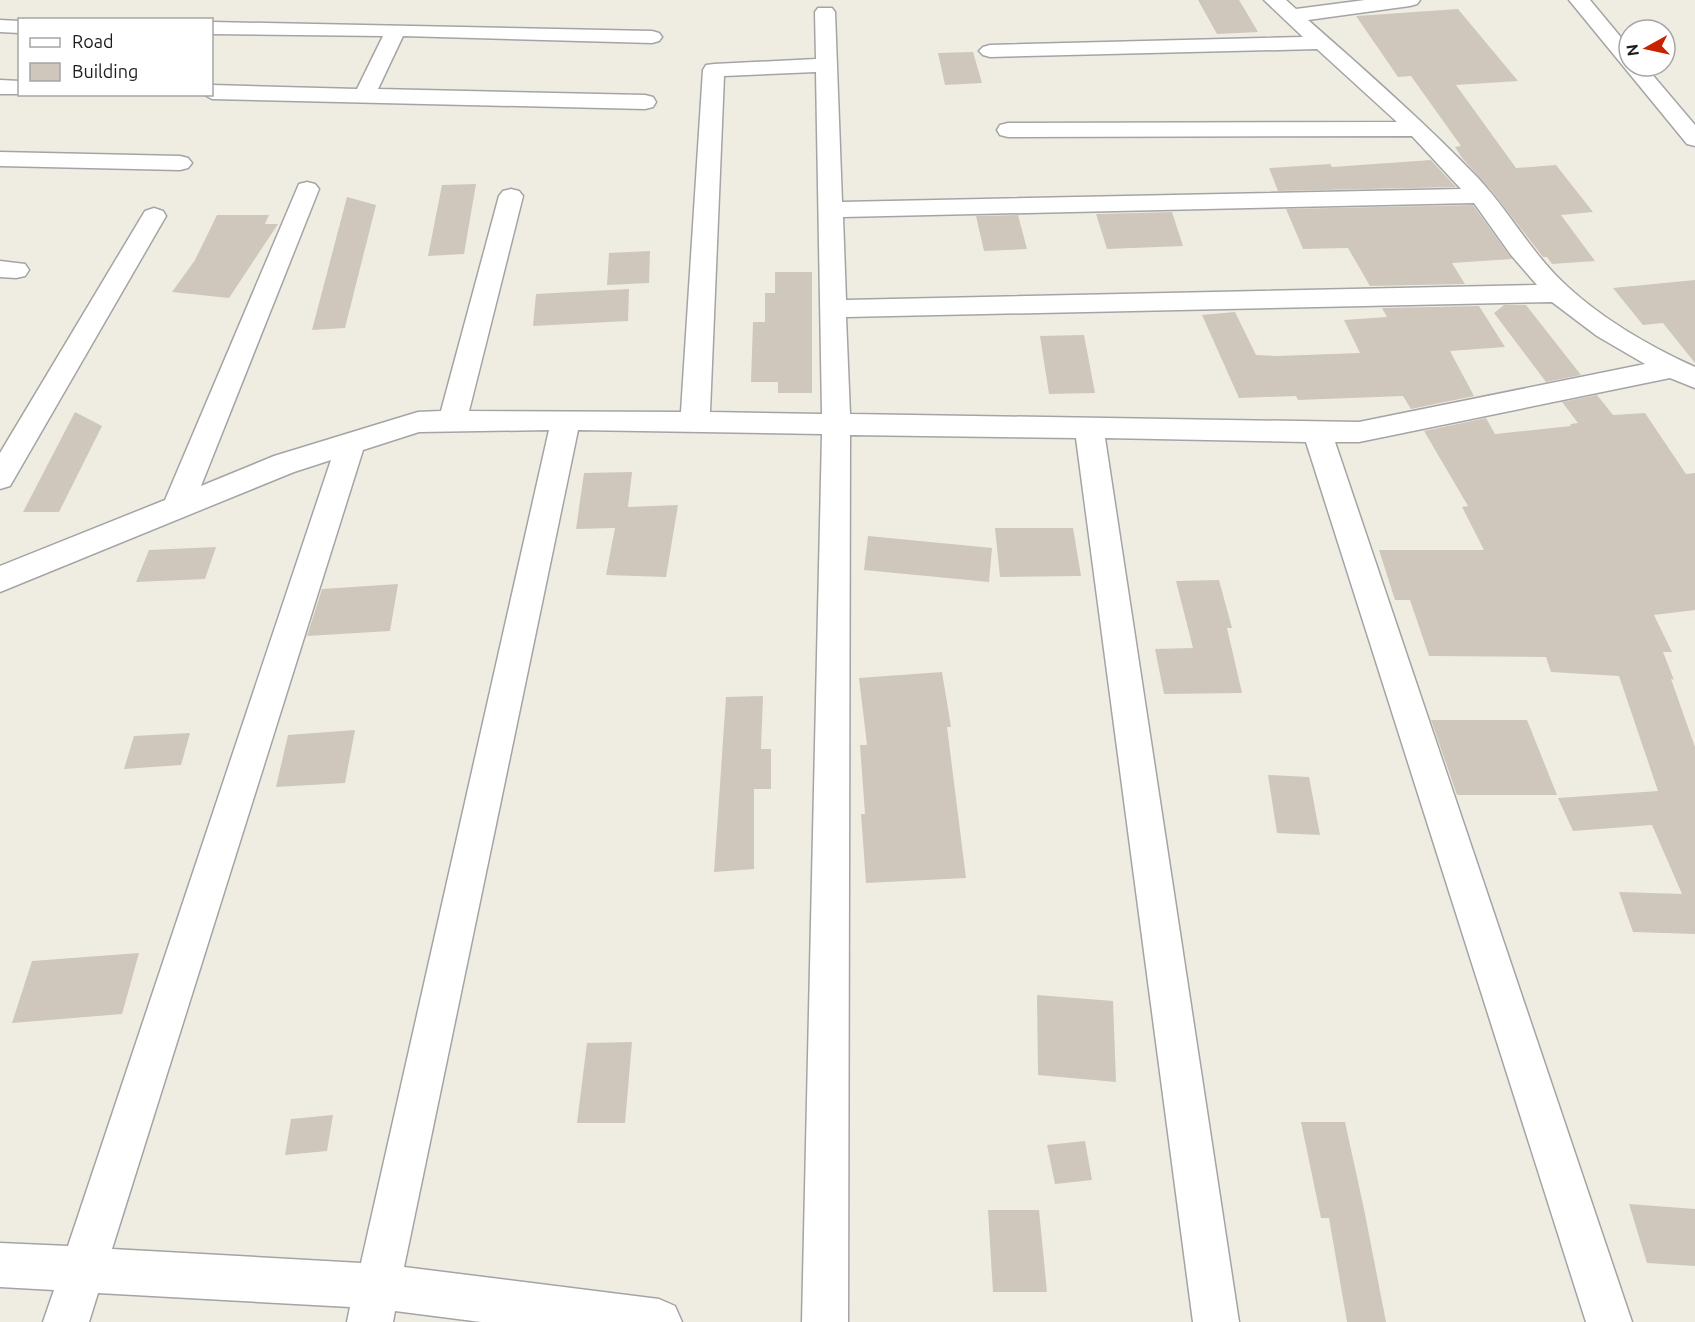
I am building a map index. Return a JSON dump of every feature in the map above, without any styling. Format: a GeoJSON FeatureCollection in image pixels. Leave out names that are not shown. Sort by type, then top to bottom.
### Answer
{"type":"FeatureCollection","features":[{"type":"Feature","properties":{"kind":"street"},"geometry":{"type":"LineString","coordinates":[[1274,0],[1418,129],[1481,196],[1520,249],[1558,294],[1606,330],[1684,373]]}},
{"type":"Feature","properties":{"kind":"street"},"geometry":{"type":"LineString","coordinates":[[1292,16],[1410,0]]}},
{"type":"Feature","properties":{"kind":"street"},"geometry":{"type":"LineString","coordinates":[[1579,0],[1617,46]]}},
{"type":"Feature","properties":{"kind":"street"},"geometry":{"type":"LineString","coordinates":[[825,12],[836,424],[825,1322]]}},
{"type":"Feature","properties":{"kind":"street"},"geometry":{"type":"LineString","coordinates":[[0,26],[18,27]]}},
{"type":"Feature","properties":{"kind":"street"},"geometry":{"type":"LineString","coordinates":[[213,28],[396,30],[652,38]]}},
{"type":"Feature","properties":{"kind":"street"},"geometry":{"type":"LineString","coordinates":[[364,96],[396,30]]}},
{"type":"Feature","properties":{"kind":"street"},"geometry":{"type":"LineString","coordinates":[[990,51],[1324,43]]}},
{"type":"Feature","properties":{"kind":"street"},"geometry":{"type":"LineString","coordinates":[[694,422],[714,70],[828,65]]}},
{"type":"Feature","properties":{"kind":"street"},"geometry":{"type":"LineString","coordinates":[[1644,78],[1695,139]]}},
{"type":"Feature","properties":{"kind":"street"},"geometry":{"type":"LineString","coordinates":[[0,87],[18,88]]}},
{"type":"Feature","properties":{"kind":"street"},"geometry":{"type":"LineString","coordinates":[[213,92],[645,102]]}},
{"type":"Feature","properties":{"kind":"street"},"geometry":{"type":"LineString","coordinates":[[1008,130],[1418,129]]}},
{"type":"Feature","properties":{"kind":"street"},"geometry":{"type":"LineString","coordinates":[[0,159],[180,163]]}},
{"type":"Feature","properties":{"kind":"street"},"geometry":{"type":"LineString","coordinates":[[177,507],[308,189]]}},
{"type":"Feature","properties":{"kind":"street"},"geometry":{"type":"LineString","coordinates":[[452,422],[511,196]]}},
{"type":"Feature","properties":{"kind":"street"},"geometry":{"type":"LineString","coordinates":[[831,210],[1481,196]]}},
{"type":"Feature","properties":{"kind":"street"},"geometry":{"type":"LineString","coordinates":[[0,478],[154,216]]}},
{"type":"Feature","properties":{"kind":"street"},"geometry":{"type":"LineString","coordinates":[[834,309],[1558,294]]}},
{"type":"Feature","properties":{"kind":"street"},"geometry":{"type":"LineString","coordinates":[[0,579],[284,464],[418,422],[566,420],[1359,432],[1684,373]]}},
{"type":"Feature","properties":{"kind":"street"},"geometry":{"type":"LineString","coordinates":[[373,1304],[566,420]]}},
{"type":"Feature","properties":{"kind":"street"},"geometry":{"type":"LineString","coordinates":[[1089,428],[1216,1322]]}},
{"type":"Feature","properties":{"kind":"street"},"geometry":{"type":"LineString","coordinates":[[1317,431],[1609,1322]]}},
{"type":"Feature","properties":{"kind":"street"},"geometry":{"type":"LineString","coordinates":[[66,1322],[351,443]]}},
{"type":"Feature","properties":{"kind":"street"},"geometry":{"type":"LineString","coordinates":[[0,1265],[84,1270],[373,1304],[659,1322]]}},
{"type":"Feature","properties":{"kind":"building"},"geometry":{"type":"Polygon","coordinates":[[[1198,0],[1239,0],[1258,32],[1217,34],[1198,0]]]}},
{"type":"Feature","properties":{"kind":"building"},"geometry":{"type":"Polygon","coordinates":[[[1458,9],[1518,81],[1456,85],[1516,168],[1556,165],[1593,212],[1561,215],[1595,261],[1552,264],[1547,257],[1543,257],[1491,190],[1462,158],[1455,147],[1461,146],[1411,76],[1398,77],[1356,16],[1458,9]]]}},
{"type":"Feature","properties":{"kind":"building"},"geometry":{"type":"Polygon","coordinates":[[[973,52],[982,83],[945,85],[938,53],[973,52]]]}},
{"type":"Feature","properties":{"kind":"building"},"geometry":{"type":"Polygon","coordinates":[[[1431,160],[1456,187],[1278,191],[1269,168],[1330,164],[1332,167],[1431,160]]]}},
{"type":"Feature","properties":{"kind":"building"},"geometry":{"type":"Polygon","coordinates":[[[476,184],[464,254],[428,256],[442,185],[476,184]]]}},
{"type":"Feature","properties":{"kind":"building"},"geometry":{"type":"Polygon","coordinates":[[[347,197],[376,205],[345,328],[312,330],[347,197]]]}},
{"type":"Feature","properties":{"kind":"building"},"geometry":{"type":"Polygon","coordinates":[[[1473,205],[1512,259],[1452,263],[1465,284],[1370,286],[1348,248],[1303,249],[1286,209],[1473,205]]]}},
{"type":"Feature","properties":{"kind":"building"},"geometry":{"type":"Polygon","coordinates":[[[1172,212],[1183,246],[1107,249],[1096,214],[1172,212]]]}},
{"type":"Feature","properties":{"kind":"building"},"geometry":{"type":"Polygon","coordinates":[[[217,215],[269,215],[265,224],[278,224],[229,298],[172,292],[195,260],[217,215]]]}},
{"type":"Feature","properties":{"kind":"building"},"geometry":{"type":"Polygon","coordinates":[[[1018,215],[1027,249],[984,251],[976,216],[1018,215]]]}},
{"type":"Feature","properties":{"kind":"building"},"geometry":{"type":"Polygon","coordinates":[[[650,251],[649,283],[607,285],[609,253],[650,251]]]}},
{"type":"Feature","properties":{"kind":"building"},"geometry":{"type":"Polygon","coordinates":[[[775,272],[812,272],[812,393],[778,393],[778,382],[751,382],[753,322],[765,322],[765,293],[775,293],[775,272]]]}},
{"type":"Feature","properties":{"kind":"building"},"geometry":{"type":"Polygon","coordinates":[[[1695,280],[1695,363],[1663,323],[1643,325],[1613,288],[1695,280]]]}},
{"type":"Feature","properties":{"kind":"building"},"geometry":{"type":"Polygon","coordinates":[[[629,289],[628,321],[533,326],[536,294],[629,289]]]}},
{"type":"Feature","properties":{"kind":"building"},"geometry":{"type":"Polygon","coordinates":[[[1504,305],[1526,305],[1581,375],[1546,382],[1494,313],[1504,305]]]}},
{"type":"Feature","properties":{"kind":"building"},"geometry":{"type":"Polygon","coordinates":[[[1479,306],[1505,347],[1450,351],[1474,396],[1411,409],[1403,396],[1298,400],[1296,396],[1239,398],[1202,315],[1235,312],[1256,355],[1277,356],[1360,353],[1344,320],[1387,317],[1382,308],[1479,306]]]}},
{"type":"Feature","properties":{"kind":"building"},"geometry":{"type":"Polygon","coordinates":[[[1084,335],[1095,393],[1049,394],[1040,336],[1084,335]]]}},
{"type":"Feature","properties":{"kind":"building"},"geometry":{"type":"Polygon","coordinates":[[[1597,395],[1613,415],[1645,413],[1686,474],[1695,473],[1695,610],[1654,615],[1672,652],[1663,652],[1695,747],[1695,934],[1633,932],[1619,892],[1682,894],[1652,825],[1573,831],[1558,798],[1658,791],[1619,676],[1551,672],[1546,657],[1429,656],[1410,600],[1395,600],[1379,550],[1484,550],[1462,507],[1468,506],[1424,431],[1486,418],[1495,434],[1571,426],[1570,424],[1578,423],[1562,402],[1597,395]]]}},
{"type":"Feature","properties":{"kind":"building"},"geometry":{"type":"Polygon","coordinates":[[[75,412],[102,426],[59,512],[23,512],[75,412]]]}},
{"type":"Feature","properties":{"kind":"building"},"geometry":{"type":"Polygon","coordinates":[[[632,472],[628,507],[678,505],[666,577],[606,575],[615,528],[576,529],[584,473],[632,472]]]}},
{"type":"Feature","properties":{"kind":"building"},"geometry":{"type":"Polygon","coordinates":[[[995,528],[1073,528],[1081,576],[1000,577],[995,528]]]}},
{"type":"Feature","properties":{"kind":"building"},"geometry":{"type":"Polygon","coordinates":[[[868,536],[992,548],[989,582],[864,570],[868,536]]]}},
{"type":"Feature","properties":{"kind":"building"},"geometry":{"type":"Polygon","coordinates":[[[216,547],[205,579],[136,582],[149,550],[216,547]]]}},
{"type":"Feature","properties":{"kind":"building"},"geometry":{"type":"Polygon","coordinates":[[[1219,580],[1232,628],[1227,628],[1242,693],[1164,694],[1155,649],[1193,648],[1176,581],[1219,580]]]}},
{"type":"Feature","properties":{"kind":"building"},"geometry":{"type":"Polygon","coordinates":[[[398,584],[390,631],[307,636],[322,589],[398,584]]]}},
{"type":"Feature","properties":{"kind":"building"},"geometry":{"type":"Polygon","coordinates":[[[942,672],[951,727],[947,727],[966,878],[866,883],[861,814],[865,814],[860,745],[867,745],[859,678],[942,672]]]}},
{"type":"Feature","properties":{"kind":"building"},"geometry":{"type":"Polygon","coordinates":[[[763,696],[761,749],[771,749],[771,789],[754,789],[754,869],[714,872],[726,697],[763,696]]]}},
{"type":"Feature","properties":{"kind":"building"},"geometry":{"type":"Polygon","coordinates":[[[1431,720],[1527,720],[1557,795],[1457,795],[1431,720]]]}},
{"type":"Feature","properties":{"kind":"building"},"geometry":{"type":"Polygon","coordinates":[[[355,730],[345,783],[276,787],[288,735],[355,730]]]}},
{"type":"Feature","properties":{"kind":"building"},"geometry":{"type":"Polygon","coordinates":[[[190,733],[181,765],[124,769],[134,736],[190,733]]]}},
{"type":"Feature","properties":{"kind":"building"},"geometry":{"type":"Polygon","coordinates":[[[1268,775],[1309,777],[1320,835],[1277,833],[1268,775]]]}},
{"type":"Feature","properties":{"kind":"building"},"geometry":{"type":"Polygon","coordinates":[[[139,953],[122,1014],[12,1023],[32,961],[139,953]]]}},
{"type":"Feature","properties":{"kind":"building"},"geometry":{"type":"Polygon","coordinates":[[[1037,995],[1113,1001],[1116,1082],[1038,1075],[1037,995]]]}},
{"type":"Feature","properties":{"kind":"building"},"geometry":{"type":"Polygon","coordinates":[[[632,1042],[625,1123],[577,1123],[587,1043],[632,1042]]]}},
{"type":"Feature","properties":{"kind":"building"},"geometry":{"type":"Polygon","coordinates":[[[333,1115],[327,1151],[285,1155],[291,1119],[333,1115]]]}},
{"type":"Feature","properties":{"kind":"building"},"geometry":{"type":"Polygon","coordinates":[[[1301,1122],[1345,1122],[1386,1322],[1347,1322],[1329,1218],[1321,1218],[1301,1122]]]}},
{"type":"Feature","properties":{"kind":"building"},"geometry":{"type":"Polygon","coordinates":[[[1085,1141],[1092,1180],[1055,1184],[1047,1145],[1085,1141]]]}},
{"type":"Feature","properties":{"kind":"building"},"geometry":{"type":"Polygon","coordinates":[[[1629,1204],[1695,1209],[1695,1266],[1647,1263],[1629,1204]]]}},
{"type":"Feature","properties":{"kind":"building"},"geometry":{"type":"Polygon","coordinates":[[[988,1210],[1039,1210],[1047,1292],[993,1292],[988,1210]]]}}]}
